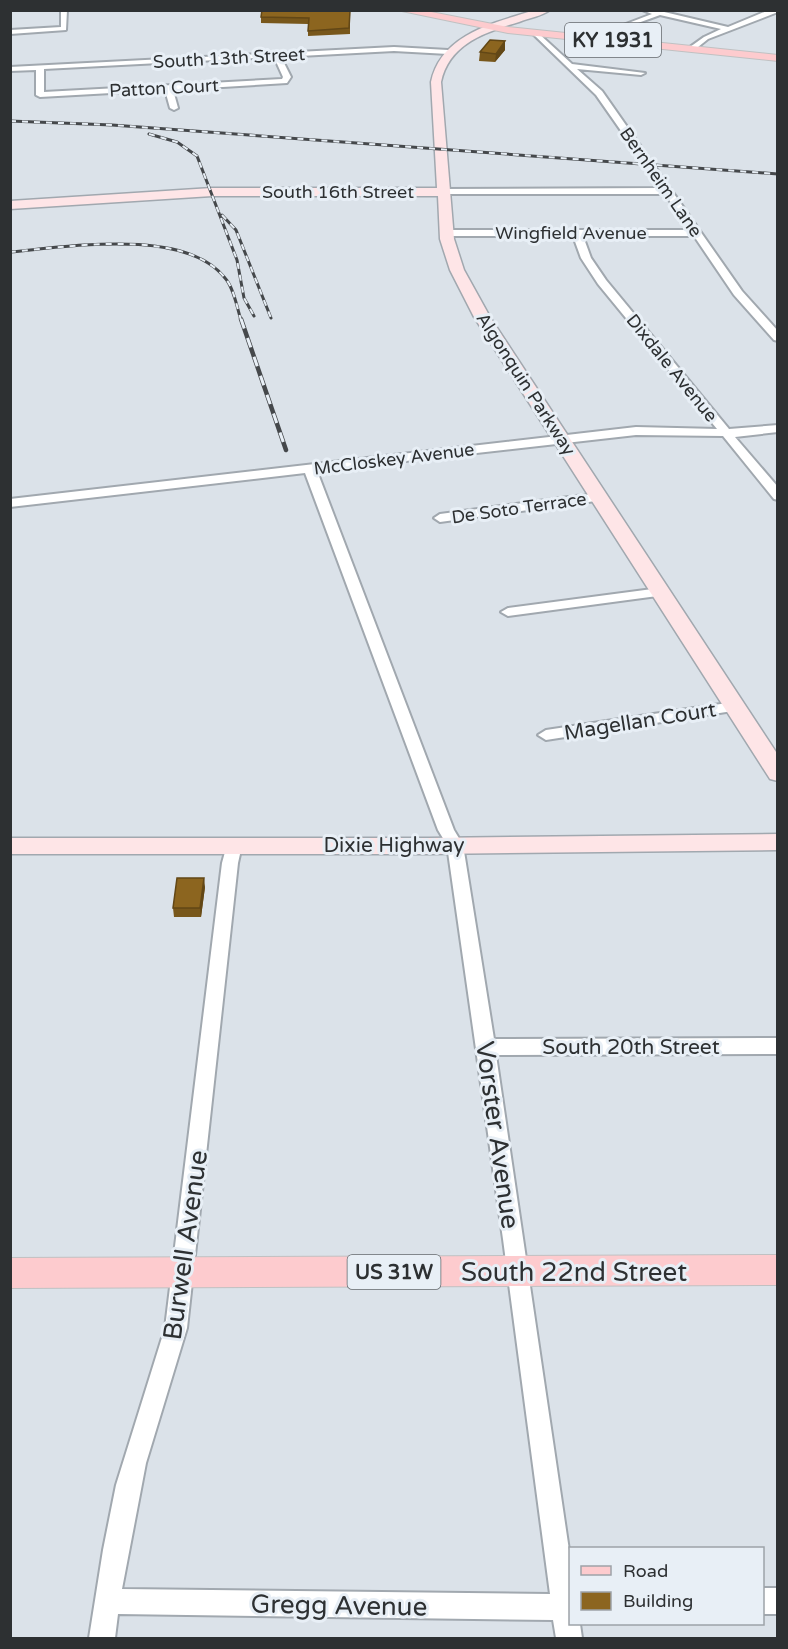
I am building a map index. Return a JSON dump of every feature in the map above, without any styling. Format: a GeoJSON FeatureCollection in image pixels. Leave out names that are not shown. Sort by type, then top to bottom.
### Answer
{"type":"FeatureCollection","features":[{"type":"Feature","properties":{"kind":"main road"},"geometry":{"type":"LineString","coordinates":[[402,10],[496,28]]}},
{"type":"Feature","properties":{"kind":"main road"},"geometry":{"type":"LineString","coordinates":[[448,52],[475,35],[546,10]]}},
{"type":"Feature","properties":{"kind":"main road","name":"KY 1931"},"geometry":{"type":"LineString","coordinates":[[496,28],[777,58]]}},
{"type":"Feature","properties":{"kind":"main road","name":"Algonquin Parkway"},"geometry":{"type":"LineString","coordinates":[[448,52],[441,59],[436,75],[446,233],[457,270],[469,295],[777,774]]}},
{"type":"Feature","properties":{"kind":"main road","name":"South 16th Street"},"geometry":{"type":"LineString","coordinates":[[10,205],[212,192],[443,192]]}},
{"type":"Feature","properties":{"kind":"main road","name":"Dixie Highway"},"geometry":{"type":"LineString","coordinates":[[10,846],[777,842]]}},
{"type":"Feature","properties":{"kind":"main road","name":"South 22nd Street"},"geometry":{"type":"LineString","coordinates":[[10,1273],[777,1270]]}},
{"type":"Feature","properties":{"kind":"street"},"geometry":{"type":"LineString","coordinates":[[10,32],[64,29],[64,10]]}},
{"type":"Feature","properties":{"kind":"street"},"geometry":{"type":"LineString","coordinates":[[645,10],[728,29]]}},
{"type":"Feature","properties":{"kind":"street"},"geometry":{"type":"LineString","coordinates":[[592,38],[666,10]]}},
{"type":"Feature","properties":{"kind":"street"},"geometry":{"type":"LineString","coordinates":[[693,49],[702,40],[776,10]]}},
{"type":"Feature","properties":{"kind":"street","name":"Bernheim Lane"},"geometry":{"type":"LineString","coordinates":[[535,33],[599,93],[748,305],[777,338]]}},
{"type":"Feature","properties":{"kind":"street","name":"South 13th Street"},"geometry":{"type":"LineString","coordinates":[[10,69],[394,49],[448,52]]}},
{"type":"Feature","properties":{"kind":"street","name":"Patton Court"},"geometry":{"type":"LineString","coordinates":[[40,68],[40,95],[284,81],[287,77],[277,55]]}},
{"type":"Feature","properties":{"kind":"street"},"geometry":{"type":"LineString","coordinates":[[572,66],[641,73]]}},
{"type":"Feature","properties":{"kind":"street"},"geometry":{"type":"LineString","coordinates":[[168,87],[174,108]]}},
{"type":"Feature","properties":{"kind":"street","name":"South 16th Street"},"geometry":{"type":"LineString","coordinates":[[443,192],[666,191]]}},
{"type":"Feature","properties":{"kind":"street","name":"Wingfield Avenue"},"geometry":{"type":"LineString","coordinates":[[446,233],[696,232]]}},
{"type":"Feature","properties":{"kind":"street","name":"Dixdale Avenue"},"geometry":{"type":"LineString","coordinates":[[577,233],[586,258],[602,282],[777,496]]}},
{"type":"Feature","properties":{"kind":"street","name":"McCloskey Avenue"},"geometry":{"type":"LineString","coordinates":[[10,503],[636,431],[726,433],[777,428]]}},
{"type":"Feature","properties":{"kind":"street","name":"Vorster Avenue"},"geometry":{"type":"LineString","coordinates":[[310,469],[446,830],[455,845],[567,1607],[569,1638]]}},
{"type":"Feature","properties":{"kind":"street","name":"De Soto Terrace"},"geometry":{"type":"LineString","coordinates":[[440,518],[598,497]]}},
{"type":"Feature","properties":{"kind":"street"},"geometry":{"type":"LineString","coordinates":[[508,612],[660,592]]}},
{"type":"Feature","properties":{"kind":"street","name":"Magellan Court"},"geometry":{"type":"LineString","coordinates":[[546,735],[734,707]]}},
{"type":"Feature","properties":{"kind":"street","name":"Burwell Avenue"},"geometry":{"type":"LineString","coordinates":[[102,1638],[117,1533],[135,1461],[166,1370],[177,1328],[230,863],[234,845]]}},
{"type":"Feature","properties":{"kind":"street","name":"South 20th Street"},"geometry":{"type":"LineString","coordinates":[[485,1047],[777,1046]]}},
{"type":"Feature","properties":{"kind":"street","name":"Gregg Avenue"},"geometry":{"type":"LineString","coordinates":[[107,1600],[137,1603],[567,1607]]}},
{"type":"Feature","properties":{"kind":"building"},"geometry":{"type":"Polygon","coordinates":[[[262,10],[349,10],[349,28],[308,31],[309,18],[261,17],[262,10]]]}},
{"type":"Feature","properties":{"kind":"building"},"geometry":{"type":"Polygon","coordinates":[[[490,40],[505,41],[496,54],[480,52],[490,40]]]}},
{"type":"Feature","properties":{"kind":"building"},"geometry":{"type":"Polygon","coordinates":[[[177,878],[204,878],[200,908],[173,908],[177,878]]]}},
{"type":"Feature","properties":{"kind":"railway"},"geometry":{"type":"LineString","coordinates":[[10,121],[112,125],[778,174]]}},
{"type":"Feature","properties":{"kind":"railway"},"geometry":{"type":"LineString","coordinates":[[149,134],[177,142],[197,156],[237,260],[244,298],[254,316]]}},
{"type":"Feature","properties":{"kind":"railway"},"geometry":{"type":"LineString","coordinates":[[222,215],[236,230],[271,318]]}},
{"type":"Feature","properties":{"kind":"railway"},"geometry":{"type":"LineString","coordinates":[[10,252],[124,244],[154,246],[183,252],[207,262],[225,278],[233,293],[241,320]]}},
{"type":"Feature","properties":{"kind":"railway"},"geometry":{"type":"LineString","coordinates":[[241,319],[286,450]]}}]}
